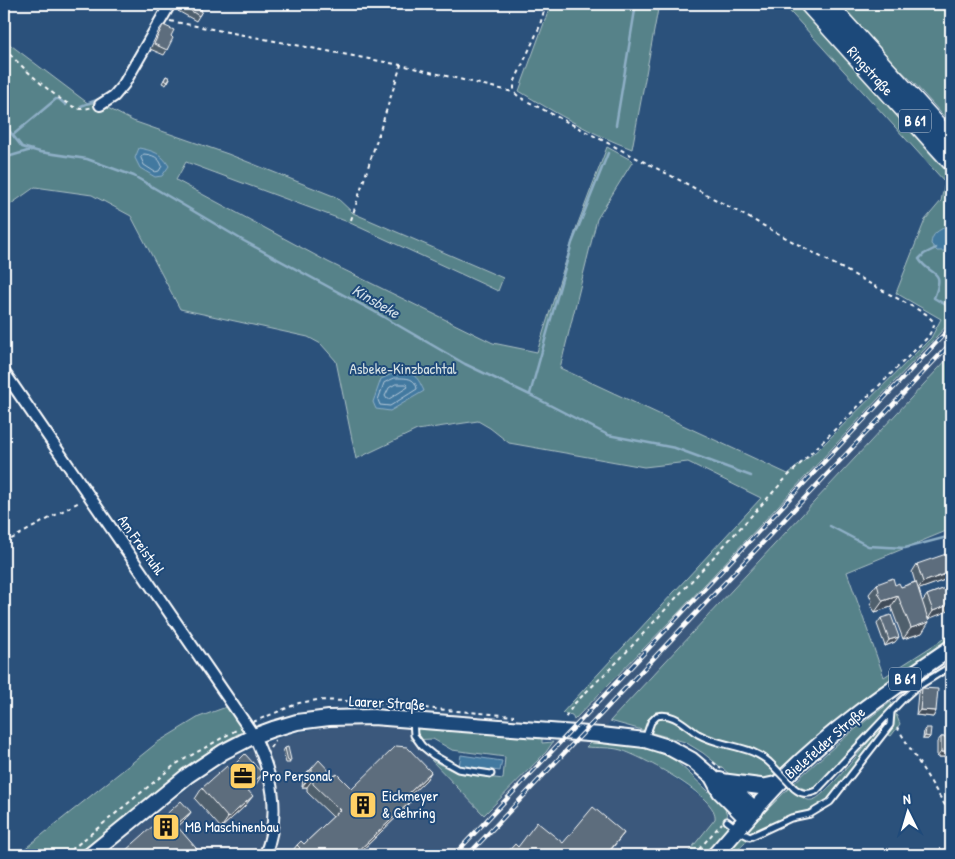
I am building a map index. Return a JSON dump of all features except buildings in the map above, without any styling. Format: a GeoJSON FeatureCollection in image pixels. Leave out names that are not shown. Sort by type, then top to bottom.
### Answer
{"type":"FeatureCollection","features":[{"type":"Feature","properties":{"kind":"highway","name":"Ringstraße"},"geometry":{"type":"LineString","coordinates":[[809,4],[951,161]]}},
{"type":"Feature","properties":{"kind":"highway","name":"Ringstraße"},"geometry":{"type":"LineString","coordinates":[[827,4],[951,141]]}},
{"type":"Feature","properties":{"kind":"main road","name":"Bielefelder Straße"},"geometry":{"type":"LineString","coordinates":[[716,855],[742,820],[825,741],[860,712],[951,648]]}},
{"type":"Feature","properties":{"kind":"main road","name":"Laarer Straße"},"geometry":{"type":"LineString","coordinates":[[90,855],[187,776],[223,752],[250,730],[329,718],[374,717],[645,740],[681,752],[718,780],[742,820]]}},
{"type":"Feature","properties":{"kind":"main road"},"geometry":{"type":"LineString","coordinates":[[718,780],[764,787],[778,784]]}},
{"type":"Feature","properties":{"kind":"street"},"geometry":{"type":"LineString","coordinates":[[100,105],[114,96],[124,84],[170,4]]}},
{"type":"Feature","properties":{"kind":"street","name":"Am Freistuhl"},"geometry":{"type":"LineString","coordinates":[[4,372],[250,730],[269,772],[273,790],[273,826],[265,855]]}},
{"type":"Feature","properties":{"kind":"lane"},"geometry":{"type":"LineString","coordinates":[[645,740],[651,722],[657,716],[675,718],[708,739],[761,754],[794,788],[802,794],[809,794],[816,792],[914,689],[951,666]]}},
{"type":"Feature","properties":{"kind":"lane"},"geometry":{"type":"LineString","coordinates":[[742,820],[750,837],[792,818],[810,814],[830,802],[890,725],[891,712]]}},
{"type":"Feature","properties":{"kind":"lane"},"geometry":{"type":"LineString","coordinates":[[413,720],[414,734],[422,746],[433,755],[458,769],[491,774]]}},
{"type":"Feature","properties":{"kind":"path"},"geometry":{"type":"LineString","coordinates":[[514,92],[514,83],[539,28],[546,4]]}},
{"type":"Feature","properties":{"kind":"path"},"geometry":{"type":"LineString","coordinates":[[161,20],[401,66],[514,92],[519,97],[668,174],[926,314],[933,321],[934,326],[928,337],[787,477],[619,660],[574,704],[557,732]]}},
{"type":"Feature","properties":{"kind":"path"},"geometry":{"type":"LineString","coordinates":[[4,49],[59,98],[81,109],[100,105]]}},
{"type":"Feature","properties":{"kind":"path"},"geometry":{"type":"LineString","coordinates":[[350,220],[401,66]]}},
{"type":"Feature","properties":{"kind":"path"},"geometry":{"type":"LineString","coordinates":[[4,543],[89,496]]}},
{"type":"Feature","properties":{"kind":"path"},"geometry":{"type":"LineString","coordinates":[[891,719],[951,815]]}},
{"type":"Feature","properties":{"kind":"path"},"geometry":{"type":"LineString","coordinates":[[65,855],[176,764],[250,730]]}},
{"type":"Feature","properties":{"kind":"path"},"geometry":{"type":"LineString","coordinates":[[694,855],[724,821],[742,820]]}},
{"type":"Feature","properties":{"kind":"shaded area"},"geometry":{"type":"Polygon","coordinates":[[[951,321],[951,355],[587,747],[619,750],[644,759],[706,801],[715,812],[715,819],[686,855],[105,855],[197,781],[240,755],[287,735],[322,728],[374,724],[411,727],[411,740],[484,814],[546,752],[578,715],[677,614],[951,321]]]}},
{"type":"Feature","properties":{"kind":"green space"},"geometry":{"type":"Polygon","coordinates":[[[551,4],[659,4],[632,149],[574,123],[519,91],[551,4]]]}},
{"type":"Feature","properties":{"kind":"green space","name":"Asbeke-Kinzbachtal"},"geometry":{"type":"Polygon","coordinates":[[[783,4],[800,4],[839,46],[866,81],[951,177],[951,321],[677,614],[574,720],[572,715],[562,713],[761,498],[688,462],[644,467],[509,443],[478,421],[417,430],[356,459],[336,361],[321,344],[308,337],[180,309],[131,216],[92,195],[35,187],[4,209],[4,40],[89,104],[96,102],[97,99],[104,106],[133,121],[228,154],[336,197],[353,213],[503,278],[498,291],[348,222],[186,162],[176,180],[328,262],[493,343],[537,352],[577,226],[607,147],[633,161],[597,219],[560,368],[788,474],[820,448],[931,338],[941,319],[896,293],[925,220],[941,201],[945,182],[783,4]]]}},
{"type":"Feature","properties":{"kind":"green space"},"geometry":{"type":"Polygon","coordinates":[[[835,4],[951,4],[951,124],[913,82],[835,4]]]}},
{"type":"Feature","properties":{"kind":"green space"},"geometry":{"type":"Polygon","coordinates":[[[951,355],[951,529],[847,572],[884,677],[951,634],[951,640],[902,672],[831,724],[772,776],[762,780],[736,777],[685,742],[610,721],[951,355]]]}},
{"type":"Feature","properties":{"kind":"green space"},"geometry":{"type":"Polygon","coordinates":[[[891,702],[900,724],[891,736],[883,732],[829,802],[814,810],[758,831],[732,855],[726,855],[784,793],[846,736],[891,702]],[[874,726],[820,784],[808,790],[800,786],[794,792],[809,800],[815,799],[837,778],[879,729],[874,726]]]}},
{"type":"Feature","properties":{"kind":"green space"},"geometry":{"type":"Polygon","coordinates":[[[229,706],[245,730],[225,741],[187,768],[76,855],[17,855],[158,742],[199,717],[229,706]]]}},
{"type":"Feature","properties":{"kind":"green space"},"geometry":{"type":"Polygon","coordinates":[[[411,727],[542,737],[542,743],[553,742],[546,752],[484,815],[431,760],[457,773],[503,779],[505,757],[452,750],[433,739],[411,740],[411,727]]]}},
{"type":"Feature","properties":{"kind":"green space"},"geometry":{"type":"Polygon","coordinates":[[[592,741],[621,743],[654,750],[674,759],[724,806],[728,818],[727,829],[704,855],[686,855],[715,819],[713,810],[705,800],[677,778],[645,760],[613,748],[586,747],[592,741]]]}},
{"type":"Feature","properties":{"kind":"water"},"geometry":{"type":"Polygon","coordinates":[[[139,148],[157,153],[163,158],[169,166],[162,176],[155,177],[140,168],[135,158],[139,148]]]}},
{"type":"Feature","properties":{"kind":"water"},"geometry":{"type":"Polygon","coordinates":[[[947,226],[951,228],[951,251],[937,251],[931,244],[933,237],[947,226]]]}},
{"type":"Feature","properties":{"kind":"water"},"geometry":{"type":"Polygon","coordinates":[[[394,373],[413,375],[419,381],[424,391],[390,411],[376,409],[373,402],[381,379],[394,373]]]}},
{"type":"Feature","properties":{"kind":"water"},"geometry":{"type":"Polygon","coordinates":[[[461,755],[502,761],[500,771],[459,766],[461,755]]]}},
{"type":"Feature","properties":{"kind":"waterway"},"geometry":{"type":"LineString","coordinates":[[616,125],[636,4]]}},
{"type":"Feature","properties":{"kind":"waterway"},"geometry":{"type":"LineString","coordinates":[[116,86],[157,16]]}},
{"type":"Feature","properties":{"kind":"waterway"},"geometry":{"type":"LineString","coordinates":[[81,106],[102,98]]}},
{"type":"Feature","properties":{"kind":"waterway"},"geometry":{"type":"LineString","coordinates":[[13,135],[56,99],[59,99],[66,105]]}},
{"type":"Feature","properties":{"kind":"waterway","name":"Kinsbeke"},"geometry":{"type":"LineString","coordinates":[[4,124],[22,147],[40,152],[87,159],[134,176],[244,241],[375,312],[465,364],[608,435],[675,448],[751,476]]}},
{"type":"Feature","properties":{"kind":"waterway"},"geometry":{"type":"LineString","coordinates":[[4,158],[31,150]]}},
{"type":"Feature","properties":{"kind":"waterway"},"geometry":{"type":"LineString","coordinates":[[530,394],[572,243],[608,153]]}},
{"type":"Feature","properties":{"kind":"waterway"},"geometry":{"type":"LineString","coordinates":[[936,248],[919,259],[938,277],[934,298],[951,308]]}},
{"type":"Feature","properties":{"kind":"waterway","name":"Kinsbeke"},"geometry":{"type":"LineString","coordinates":[[830,526],[868,546],[905,548],[951,536]]}},
{"type":"Feature","properties":{"kind":"railway"},"geometry":{"type":"LineString","coordinates":[[454,855],[951,327]]}},
{"type":"Feature","properties":{"kind":"railway"},"geometry":{"type":"LineString","coordinates":[[468,855],[951,343]]}},
{"type":"Feature","properties":{"kind":"place","name":"Pro Personal"},"geometry":{"type":"Point","coordinates":[243,776]}},
{"type":"Feature","properties":{"kind":"place","name":"Eickmeyer & Gehring"},"geometry":{"type":"Point","coordinates":[363,805]}},
{"type":"Feature","properties":{"kind":"place","name":"MB Maschinenbau"},"geometry":{"type":"Point","coordinates":[166,827]}}]}
